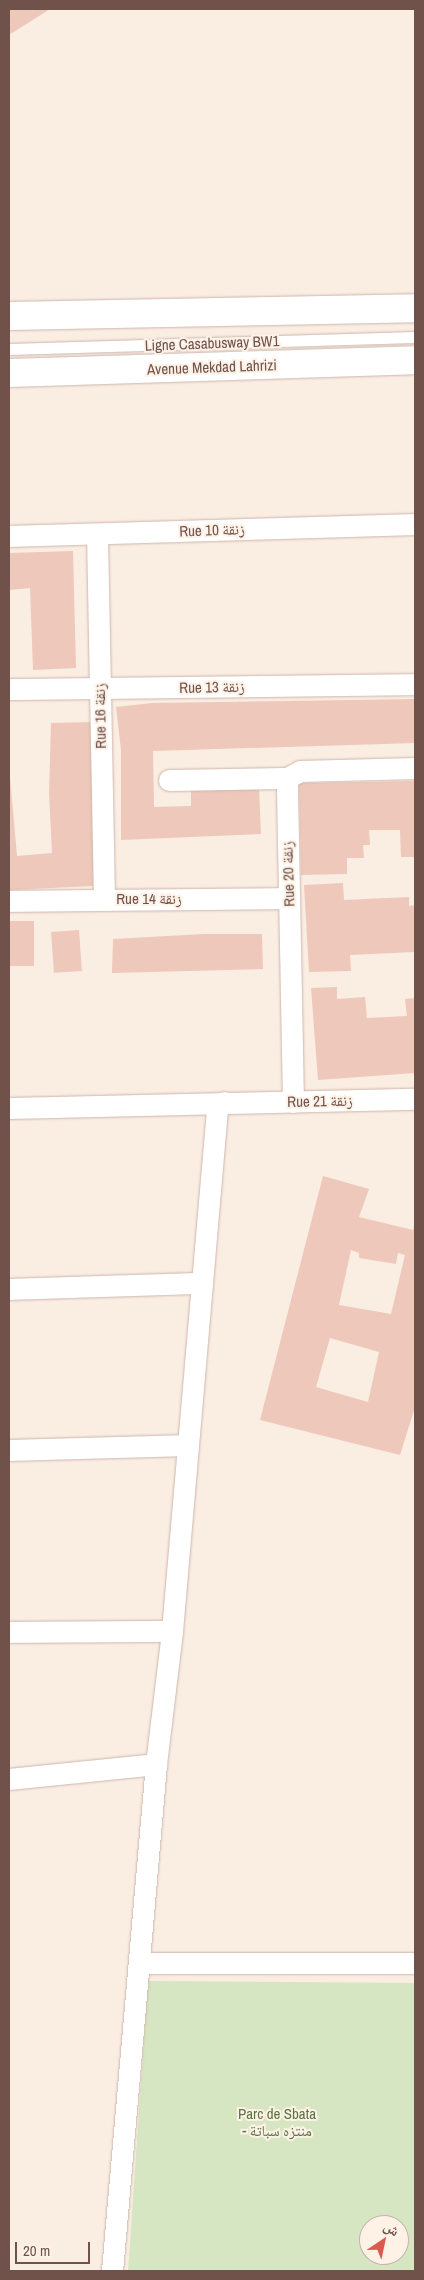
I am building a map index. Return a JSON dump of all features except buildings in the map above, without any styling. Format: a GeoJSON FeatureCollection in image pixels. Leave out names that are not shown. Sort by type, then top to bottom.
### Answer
{"type":"FeatureCollection","features":[{"type":"Feature","properties":{"kind":"main road"},"geometry":{"type":"LineString","coordinates":[[9,316],[415,308]]}},
{"type":"Feature","properties":{"kind":"main road","name":"Avenue Mekdad Lahrizi"},"geometry":{"type":"LineString","coordinates":[[9,373],[415,360]]}},
{"type":"Feature","properties":{"kind":"street","name":"Rue 10 زنقة"},"geometry":{"type":"LineString","coordinates":[[9,536],[415,524]]}},
{"type":"Feature","properties":{"kind":"street","name":"Rue 16 زنقة"},"geometry":{"type":"LineString","coordinates":[[96,534],[104,899]]}},
{"type":"Feature","properties":{"kind":"street","name":"Rue 13 زنقة"},"geometry":{"type":"LineString","coordinates":[[9,689],[415,684]]}},
{"type":"Feature","properties":{"kind":"street"},"geometry":{"type":"LineString","coordinates":[[170,780],[287,778],[300,771],[415,768]]}},
{"type":"Feature","properties":{"kind":"street","name":"Rue 20 زنقة"},"geometry":{"type":"LineString","coordinates":[[287,778],[293,1102]]}},
{"type":"Feature","properties":{"kind":"street","name":"Rue 14 زنقة"},"geometry":{"type":"LineString","coordinates":[[9,901],[289,898]]}},
{"type":"Feature","properties":{"kind":"street","name":"Rue 21 زنقة"},"geometry":{"type":"LineString","coordinates":[[9,1108],[415,1099]]}},
{"type":"Feature","properties":{"kind":"street"},"geometry":{"type":"LineString","coordinates":[[112,2271],[156,1764],[172,1631],[217,1109],[224,1102]]}},
{"type":"Feature","properties":{"kind":"street"},"geometry":{"type":"LineString","coordinates":[[9,1289],[202,1283]]}},
{"type":"Feature","properties":{"kind":"street"},"geometry":{"type":"LineString","coordinates":[[9,1450],[188,1445]]}},
{"type":"Feature","properties":{"kind":"street"},"geometry":{"type":"LineString","coordinates":[[9,1632],[172,1631]]}},
{"type":"Feature","properties":{"kind":"street"},"geometry":{"type":"LineString","coordinates":[[9,1779],[156,1764]]}},
{"type":"Feature","properties":{"kind":"street"},"geometry":{"type":"LineString","coordinates":[[140,1962],[415,1963]]}},
{"type":"Feature","properties":{"kind":"lane","name":"Ligne Casabusway BW1"},"geometry":{"type":"LineString","coordinates":[[9,349],[415,338]]}},
{"type":"Feature","properties":{"kind":"lane","name":"Ligne Casabusway BW1"},"geometry":{"type":"LineString","coordinates":[[9,362],[415,353]]}},
{"type":"Feature","properties":{"kind":"green space","name":"Parc de Sbata - منتزه سباتة"},"geometry":{"type":"Polygon","coordinates":[[[148,1981],[415,1983],[415,2271],[128,2271],[148,1981]]]}}]}
